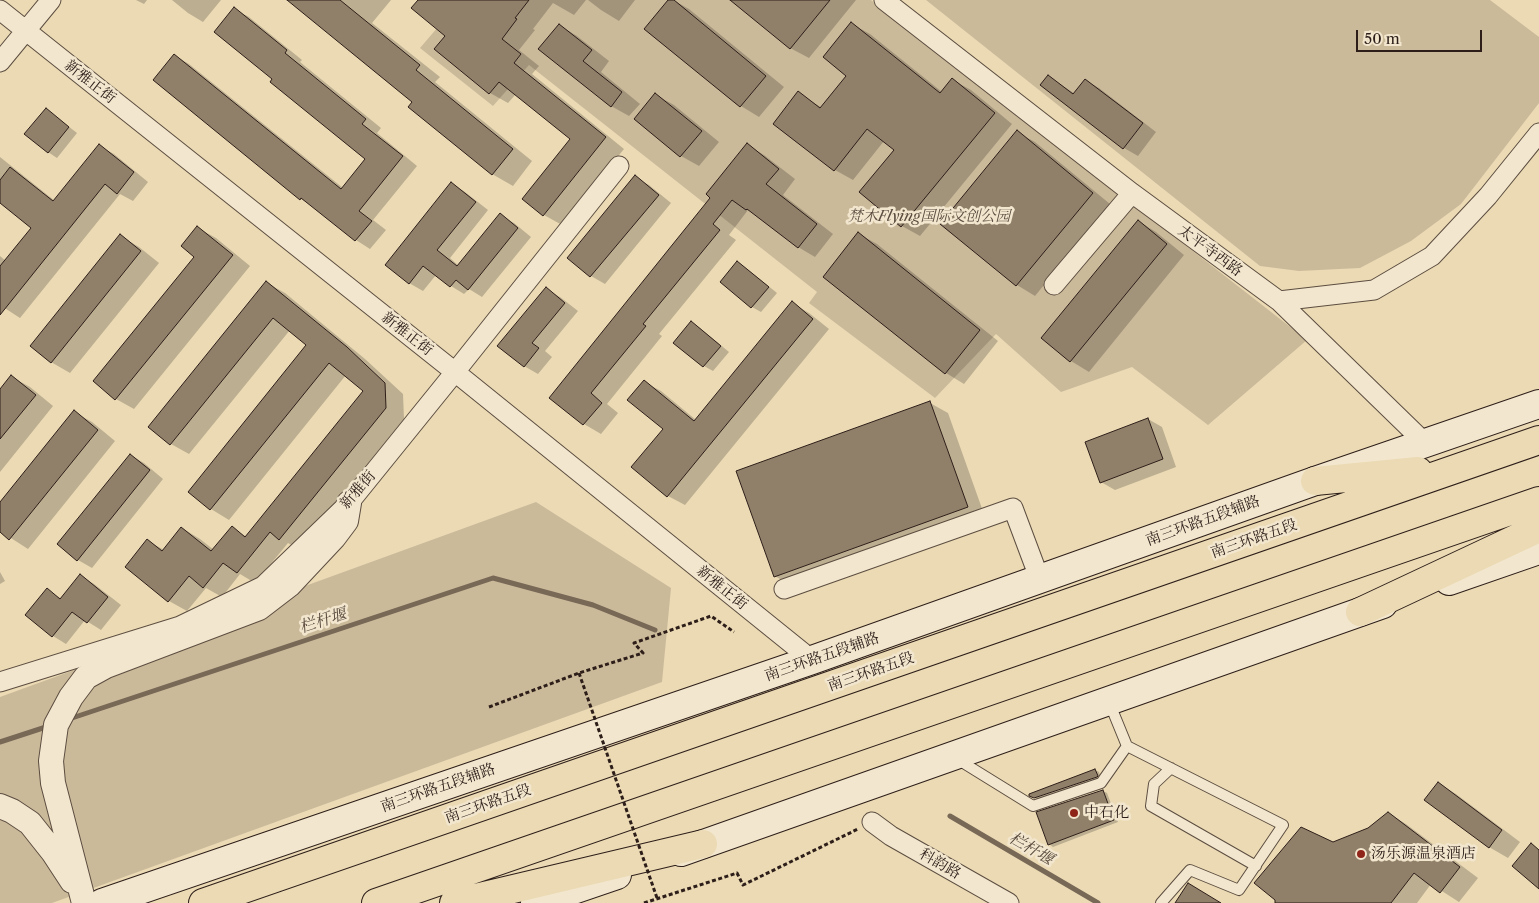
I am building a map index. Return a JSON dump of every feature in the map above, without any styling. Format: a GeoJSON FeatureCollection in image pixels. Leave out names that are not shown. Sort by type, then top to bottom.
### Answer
{"type":"FeatureCollection","features":[{"type":"Feature","properties":{"kind":"highway","name":"南三环路五段"},"geometry":{"type":"LineString","coordinates":[[203,903],[1539,440]]}},
{"type":"Feature","properties":{"kind":"highway"},"geometry":{"type":"LineString","coordinates":[[1315,481],[1462,467]]}},
{"type":"Feature","properties":{"kind":"highway"},"geometry":{"type":"LineString","coordinates":[[376,903],[1539,501]]}},
{"type":"Feature","properties":{"kind":"highway"},"geometry":{"type":"LineString","coordinates":[[1360,612],[1539,528]]}},
{"type":"Feature","properties":{"kind":"highway"},"geometry":{"type":"LineString","coordinates":[[454,903],[703,844]]}},
{"type":"Feature","properties":{"kind":"main road","name":"南三环路五段辅路"},"geometry":{"type":"LineString","coordinates":[[89,900],[812,660],[1315,481],[1539,404]]}},
{"type":"Feature","properties":{"kind":"main road"},"geometry":{"type":"LineString","coordinates":[[536,903],[1539,550]]}},
{"type":"Feature","properties":{"kind":"street"},"geometry":{"type":"LineString","coordinates":[[0,62],[51,0]]}},
{"type":"Feature","properties":{"kind":"street","name":"太平寺西路"},"geometry":{"type":"LineString","coordinates":[[884,0],[1132,193],[1279,301],[1425,443]]}},
{"type":"Feature","properties":{"kind":"street","name":"新雅正街"},"geometry":{"type":"LineString","coordinates":[[0,10],[455,372],[812,660]]}},
{"type":"Feature","properties":{"kind":"street"},"geometry":{"type":"LineString","coordinates":[[1279,301],[1374,290],[1432,256],[1488,196],[1539,133]]}},
{"type":"Feature","properties":{"kind":"street","name":"新雅街"},"geometry":{"type":"LineString","coordinates":[[0,682],[180,626],[263,586],[348,503],[619,166]]}},
{"type":"Feature","properties":{"kind":"street"},"geometry":{"type":"LineString","coordinates":[[1054,285],[1132,193]]}},
{"type":"Feature","properties":{"kind":"street"},"geometry":{"type":"LineString","coordinates":[[89,900],[53,783],[51,761],[56,724],[71,697],[86,677],[106,666],[259,608],[289,585],[334,537],[346,521],[348,503]]}},
{"type":"Feature","properties":{"kind":"street"},"geometry":{"type":"LineString","coordinates":[[784,589],[1013,508],[1040,580]]}},
{"type":"Feature","properties":{"kind":"street"},"geometry":{"type":"LineString","coordinates":[[0,806],[12,811],[30,823],[89,900]]}},
{"type":"Feature","properties":{"kind":"street","name":"科韵路"},"geometry":{"type":"LineString","coordinates":[[872,822],[891,836],[1009,903]]}},
{"type":"Feature","properties":{"kind":"lane"},"geometry":{"type":"LineString","coordinates":[[1109,701],[1127,746],[1283,825],[1239,890],[1190,870],[1161,903]]}},
{"type":"Feature","properties":{"kind":"lane"},"geometry":{"type":"LineString","coordinates":[[952,756],[1033,806],[1101,783],[1127,746]]}},
{"type":"Feature","properties":{"kind":"lane"},"geometry":{"type":"LineString","coordinates":[[1172,768],[1154,784],[1151,806],[1256,866]]}},
{"type":"Feature","properties":{"kind":"path"},"geometry":{"type":"LineString","coordinates":[[489,707],[579,673],[631,658],[643,653],[634,643],[711,616],[734,632]]}},
{"type":"Feature","properties":{"kind":"path"},"geometry":{"type":"LineString","coordinates":[[579,673],[657,898]]}},
{"type":"Feature","properties":{"kind":"path"},"geometry":{"type":"LineString","coordinates":[[644,903],[737,873],[743,885],[872,822]]}},
{"type":"Feature","properties":{"kind":"green space","name":"梵木Flying国际文创公园"},"geometry":{"type":"Polygon","coordinates":[[[461,0],[871,0],[1307,340],[1208,425],[1132,367],[1061,392],[996,334],[935,398],[809,303],[817,292],[529,65],[493,106],[420,48],[461,0]]]}},
{"type":"Feature","properties":{"kind":"green space"},"geometry":{"type":"Polygon","coordinates":[[[926,0],[1490,0],[1539,37],[1539,103],[1461,204],[1411,241],[1360,268],[1299,271],[1260,266],[926,0]]]}},
{"type":"Feature","properties":{"kind":"green space"},"geometry":{"type":"Polygon","coordinates":[[[536,502],[671,588],[662,682],[52,903],[0,903],[0,697],[536,502]]]}},
{"type":"Feature","properties":{"kind":"building"},"geometry":{"type":"Polygon","coordinates":[[[287,0],[340,0],[420,65],[416,70],[513,149],[492,175],[408,107],[412,102],[287,0]]]}},
{"type":"Feature","properties":{"kind":"building"},"geometry":{"type":"Polygon","coordinates":[[[418,0],[529,0],[502,39],[521,54],[514,63],[606,137],[543,216],[522,199],[570,139],[499,82],[489,94],[434,49],[445,36],[411,8],[418,0]]]}},
{"type":"Feature","properties":{"kind":"building"},"geometry":{"type":"Polygon","coordinates":[[[668,0],[674,0],[766,76],[740,107],[644,29],[668,0]]]}},
{"type":"Feature","properties":{"kind":"building"},"geometry":{"type":"Polygon","coordinates":[[[730,0],[830,0],[790,49],[730,0]]]}},
{"type":"Feature","properties":{"kind":"building"},"geometry":{"type":"Polygon","coordinates":[[[234,7],[287,50],[285,53],[366,119],[362,124],[403,156],[359,211],[372,221],[355,241],[301,198],[300,200],[153,80],[174,54],[341,189],[365,159],[270,82],[272,79],[214,32],[234,7]]]}},
{"type":"Feature","properties":{"kind":"building"},"geometry":{"type":"Polygon","coordinates":[[[851,22],[940,93],[952,78],[995,113],[901,227],[859,192],[894,150],[867,129],[834,171],[773,124],[798,91],[820,108],[846,76],[823,57],[851,22]]]}},
{"type":"Feature","properties":{"kind":"building"},"geometry":{"type":"Polygon","coordinates":[[[559,24],[592,50],[583,61],[622,92],[611,107],[538,49],[559,24]]]}},
{"type":"Feature","properties":{"kind":"building"},"geometry":{"type":"Polygon","coordinates":[[[1048,75],[1073,94],[1085,79],[1143,123],[1123,149],[1040,85],[1048,75]]]}},
{"type":"Feature","properties":{"kind":"building"},"geometry":{"type":"Polygon","coordinates":[[[655,93],[702,131],[680,157],[634,119],[655,93]]]}},
{"type":"Feature","properties":{"kind":"building"},"geometry":{"type":"Polygon","coordinates":[[[46,108],[69,127],[48,153],[24,134],[46,108]]]}},
{"type":"Feature","properties":{"kind":"building"},"geometry":{"type":"Polygon","coordinates":[[[1017,130],[1093,193],[1016,286],[940,224],[1017,130]]]}},
{"type":"Feature","properties":{"kind":"building"},"geometry":{"type":"Polygon","coordinates":[[[747,143],[779,169],[766,184],[817,224],[798,248],[747,209],[732,200],[713,224],[720,230],[643,324],[646,326],[591,393],[602,403],[583,425],[549,398],[710,198],[706,194],[747,143]]]}},
{"type":"Feature","properties":{"kind":"building"},"geometry":{"type":"Polygon","coordinates":[[[99,144],[134,172],[117,194],[105,184],[0,315],[0,266],[31,228],[0,203],[0,180],[10,167],[53,201],[99,144]]]}},
{"type":"Feature","properties":{"kind":"building"},"geometry":{"type":"Polygon","coordinates":[[[635,175],[659,195],[590,277],[567,258],[635,175]]]}},
{"type":"Feature","properties":{"kind":"building"},"geometry":{"type":"Polygon","coordinates":[[[451,182],[476,202],[437,250],[457,266],[500,213],[518,228],[468,290],[456,280],[450,287],[423,266],[409,284],[385,265],[451,182]]]}},
{"type":"Feature","properties":{"kind":"building"},"geometry":{"type":"Polygon","coordinates":[[[1138,220],[1167,244],[1070,362],[1041,338],[1138,220]]]}},
{"type":"Feature","properties":{"kind":"building"},"geometry":{"type":"Polygon","coordinates":[[[197,226],[233,255],[115,400],[93,381],[194,257],[181,246],[197,226]]]}},
{"type":"Feature","properties":{"kind":"building"},"geometry":{"type":"Polygon","coordinates":[[[858,232],[980,330],[945,374],[823,277],[858,232]]]}},
{"type":"Feature","properties":{"kind":"building"},"geometry":{"type":"Polygon","coordinates":[[[120,234],[141,251],[51,363],[30,346],[120,234]]]}},
{"type":"Feature","properties":{"kind":"building"},"geometry":{"type":"Polygon","coordinates":[[[737,261],[769,287],[751,308],[720,282],[737,261]]]}},
{"type":"Feature","properties":{"kind":"building"},"geometry":{"type":"Polygon","coordinates":[[[266,281],[347,347],[385,383],[386,408],[279,540],[270,532],[237,573],[223,563],[203,588],[189,576],[168,602],[125,567],[147,539],[162,551],[181,527],[211,551],[232,526],[245,537],[363,391],[329,363],[210,510],[188,492],[306,345],[273,318],[170,445],[148,427],[266,281]]]}},
{"type":"Feature","properties":{"kind":"building"},"geometry":{"type":"Polygon","coordinates":[[[546,287],[565,303],[532,343],[539,348],[524,367],[497,346],[546,287]]]}},
{"type":"Feature","properties":{"kind":"building"},"geometry":{"type":"Polygon","coordinates":[[[792,301],[813,319],[667,497],[631,467],[663,429],[627,400],[644,380],[694,421],[792,301]]]}},
{"type":"Feature","properties":{"kind":"building"},"geometry":{"type":"Polygon","coordinates":[[[691,321],[721,346],[703,367],[673,343],[691,321]]]}},
{"type":"Feature","properties":{"kind":"building"},"geometry":{"type":"Polygon","coordinates":[[[11,375],[36,395],[0,439],[0,389],[11,375]]]}},
{"type":"Feature","properties":{"kind":"building"},"geometry":{"type":"Polygon","coordinates":[[[930,401],[968,507],[774,577],[736,471],[930,401]]]}},
{"type":"Feature","properties":{"kind":"building"},"geometry":{"type":"Polygon","coordinates":[[[74,410],[98,430],[9,540],[0,532],[0,502],[74,410]]]}},
{"type":"Feature","properties":{"kind":"building"},"geometry":{"type":"Polygon","coordinates":[[[1148,418],[1163,459],[1100,483],[1085,442],[1148,418]]]}},
{"type":"Feature","properties":{"kind":"building"},"geometry":{"type":"Polygon","coordinates":[[[130,454],[150,470],[77,561],[57,544],[130,454]]]}},
{"type":"Feature","properties":{"kind":"building"},"geometry":{"type":"Polygon","coordinates":[[[80,574],[108,597],[87,623],[72,612],[52,637],[25,615],[47,588],[60,599],[80,574]]]}},
{"type":"Feature","properties":{"kind":"building"},"geometry":{"type":"Polygon","coordinates":[[[1095,769],[1097,777],[1034,798],[1029,796],[1029,794],[1095,769]]]}},
{"type":"Feature","properties":{"kind":"building"},"geometry":{"type":"Polygon","coordinates":[[[1438,782],[1502,830],[1489,848],[1424,800],[1438,782]]]}},
{"type":"Feature","properties":{"kind":"building","name":"中石化"},"geometry":{"type":"Polygon","coordinates":[[[1103,790],[1114,820],[1048,845],[1036,812],[1103,790]]]}},
{"type":"Feature","properties":{"kind":"building","name":"汤乐源温泉酒店"},"geometry":{"type":"Polygon","coordinates":[[[1388,812],[1460,867],[1440,893],[1414,873],[1391,903],[1275,903],[1275,900],[1254,883],[1301,827],[1333,842],[1368,828],[1388,812]]]}},
{"type":"Feature","properties":{"kind":"building"},"geometry":{"type":"Polygon","coordinates":[[[1531,843],[1539,850],[1539,889],[1512,866],[1531,843]]]}},
{"type":"Feature","properties":{"kind":"building"},"geometry":{"type":"Polygon","coordinates":[[[1188,883],[1221,903],[1175,903],[1188,883]]]}},
{"type":"Feature","properties":{"kind":"waterway","name":"栏杆堰"},"geometry":{"type":"LineString","coordinates":[[69,719],[493,578],[593,605],[655,630]]}},
{"type":"Feature","properties":{"kind":"waterway","name":"栏杆堰"},"geometry":{"type":"LineString","coordinates":[[0,742],[49,726]]}},
{"type":"Feature","properties":{"kind":"waterway","name":"栏杆堰"},"geometry":{"type":"LineString","coordinates":[[950,816],[1098,903]]}},
{"type":"Feature","properties":{"kind":"place","name":"中石化"},"geometry":{"type":"Point","coordinates":[1074,813]}},
{"type":"Feature","properties":{"kind":"place","name":"汤乐源温泉酒店"},"geometry":{"type":"Point","coordinates":[1361,854]}}]}
